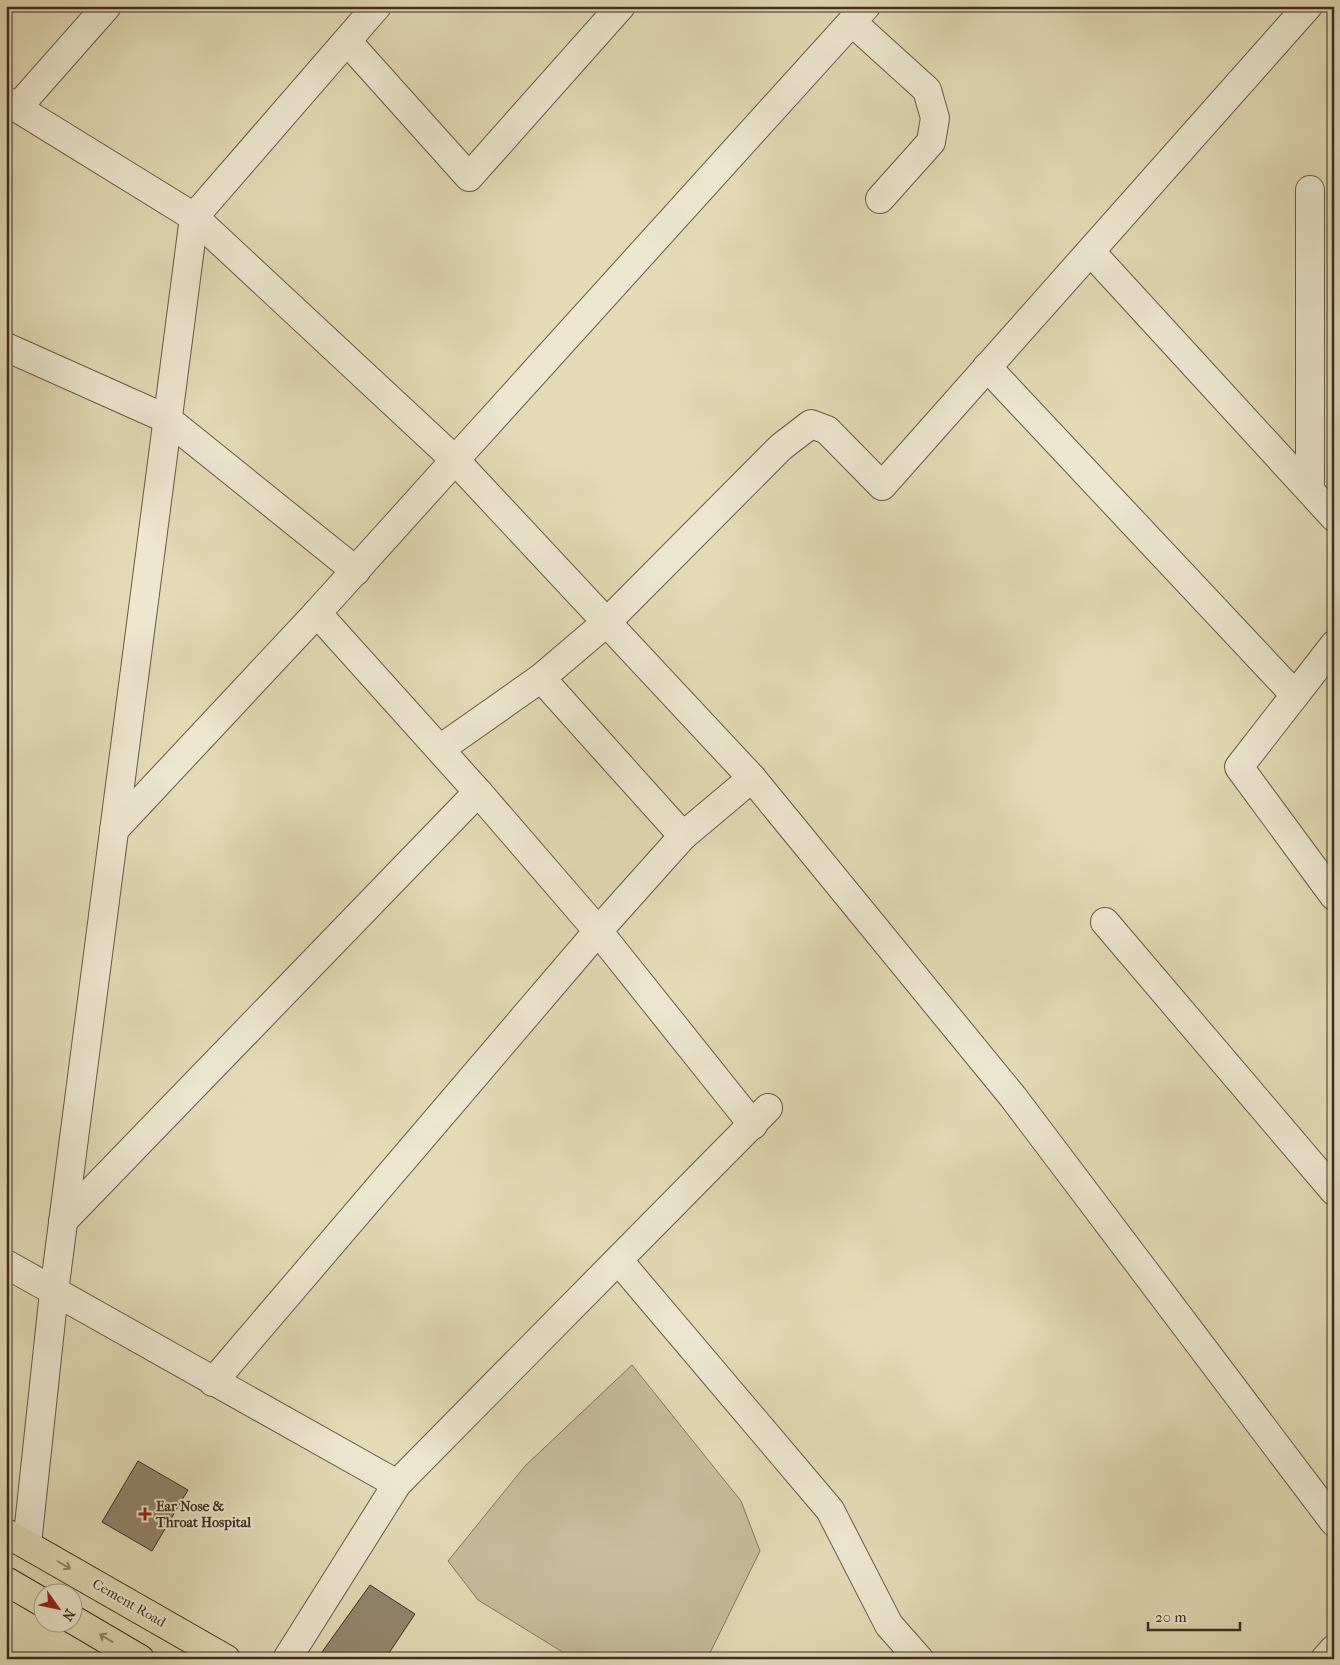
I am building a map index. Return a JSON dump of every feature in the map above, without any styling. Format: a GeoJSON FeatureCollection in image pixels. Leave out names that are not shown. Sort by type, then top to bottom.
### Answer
{"type":"FeatureCollection","features":[{"type":"Feature","properties":{"kind":"main road","name":"Cement Road"},"geometry":{"type":"LineString","coordinates":[[17,1538],[226,1659]]}},
{"type":"Feature","properties":{"kind":"main road"},"geometry":{"type":"LineString","coordinates":[[6,1581],[32,1596]]}},
{"type":"Feature","properties":{"kind":"main road"},"geometry":{"type":"LineString","coordinates":[[82,1625],[140,1659]]}},
{"type":"Feature","properties":{"kind":"street"},"geometry":{"type":"LineString","coordinates":[[107,6],[12,105],[194,217],[455,460],[608,621],[752,778],[1012,1097],[1334,1522]]}},
{"type":"Feature","properties":{"kind":"street"},"geometry":{"type":"LineString","coordinates":[[17,1538],[54,1292],[194,217],[378,6]]}},
{"type":"Feature","properties":{"kind":"street"},"geometry":{"type":"LineString","coordinates":[[347,41],[469,177],[621,6]]}},
{"type":"Feature","properties":{"kind":"street"},"geometry":{"type":"LineString","coordinates":[[440,749],[541,678],[608,621],[781,447],[811,424],[827,430],[882,486],[1308,6]]}},
{"type":"Feature","properties":{"kind":"street"},"geometry":{"type":"LineString","coordinates":[[114,830],[356,571],[859,14],[927,90],[935,118],[931,142],[880,199]]}},
{"type":"Feature","properties":{"kind":"street"},"geometry":{"type":"LineString","coordinates":[[1310,190],[1310,489]]}},
{"type":"Feature","properties":{"kind":"street"},"geometry":{"type":"LineString","coordinates":[[1091,252],[1334,517]]}},
{"type":"Feature","properties":{"kind":"street"},"geometry":{"type":"LineString","coordinates":[[6,347],[167,419],[356,571]]}},
{"type":"Feature","properties":{"kind":"street"},"geometry":{"type":"LineString","coordinates":[[987,367],[1295,695]]}},
{"type":"Feature","properties":{"kind":"street"},"geometry":{"type":"LineString","coordinates":[[287,1659],[397,1484],[761,1117],[478,792],[317,613]]}},
{"type":"Feature","properties":{"kind":"street"},"geometry":{"type":"LineString","coordinates":[[1334,645],[1239,767],[1334,896]]}},
{"type":"Feature","properties":{"kind":"street"},"geometry":{"type":"LineString","coordinates":[[541,678],[683,836]]}},
{"type":"Feature","properties":{"kind":"street"},"geometry":{"type":"LineString","coordinates":[[213,1382],[598,931],[683,836],[752,778]]}},
{"type":"Feature","properties":{"kind":"street"},"geometry":{"type":"LineString","coordinates":[[63,1221],[478,792]]}},
{"type":"Feature","properties":{"kind":"street"},"geometry":{"type":"LineString","coordinates":[[1106,922],[1334,1191]]}},
{"type":"Feature","properties":{"kind":"street"},"geometry":{"type":"LineString","coordinates":[[619,1261],[830,1510],[889,1625],[919,1659]]}},
{"type":"Feature","properties":{"kind":"street"},"geometry":{"type":"LineString","coordinates":[[6,1264],[397,1484]]}},
{"type":"Feature","properties":{"kind":"street"},"geometry":{"type":"LineString","coordinates":[[1325,1659],[1334,1649]]}},
{"type":"Feature","properties":{"kind":"shaded area"},"geometry":{"type":"Polygon","coordinates":[[[632,1365],[741,1501],[760,1551],[707,1659],[574,1659],[478,1600],[448,1561],[525,1466],[632,1365]]]}},
{"type":"Feature","properties":{"kind":"building"},"geometry":{"type":"Polygon","coordinates":[[[138,1461],[188,1490],[152,1551],[102,1522],[138,1461]]]}},
{"type":"Feature","properties":{"kind":"building"},"geometry":{"type":"Polygon","coordinates":[[[370,1585],[415,1614],[385,1659],[317,1659],[370,1585]]]}},
{"type":"Feature","properties":{"kind":"place","name":"Ear Nose & Throat Hospital"},"geometry":{"type":"Point","coordinates":[145,1514]}}]}
